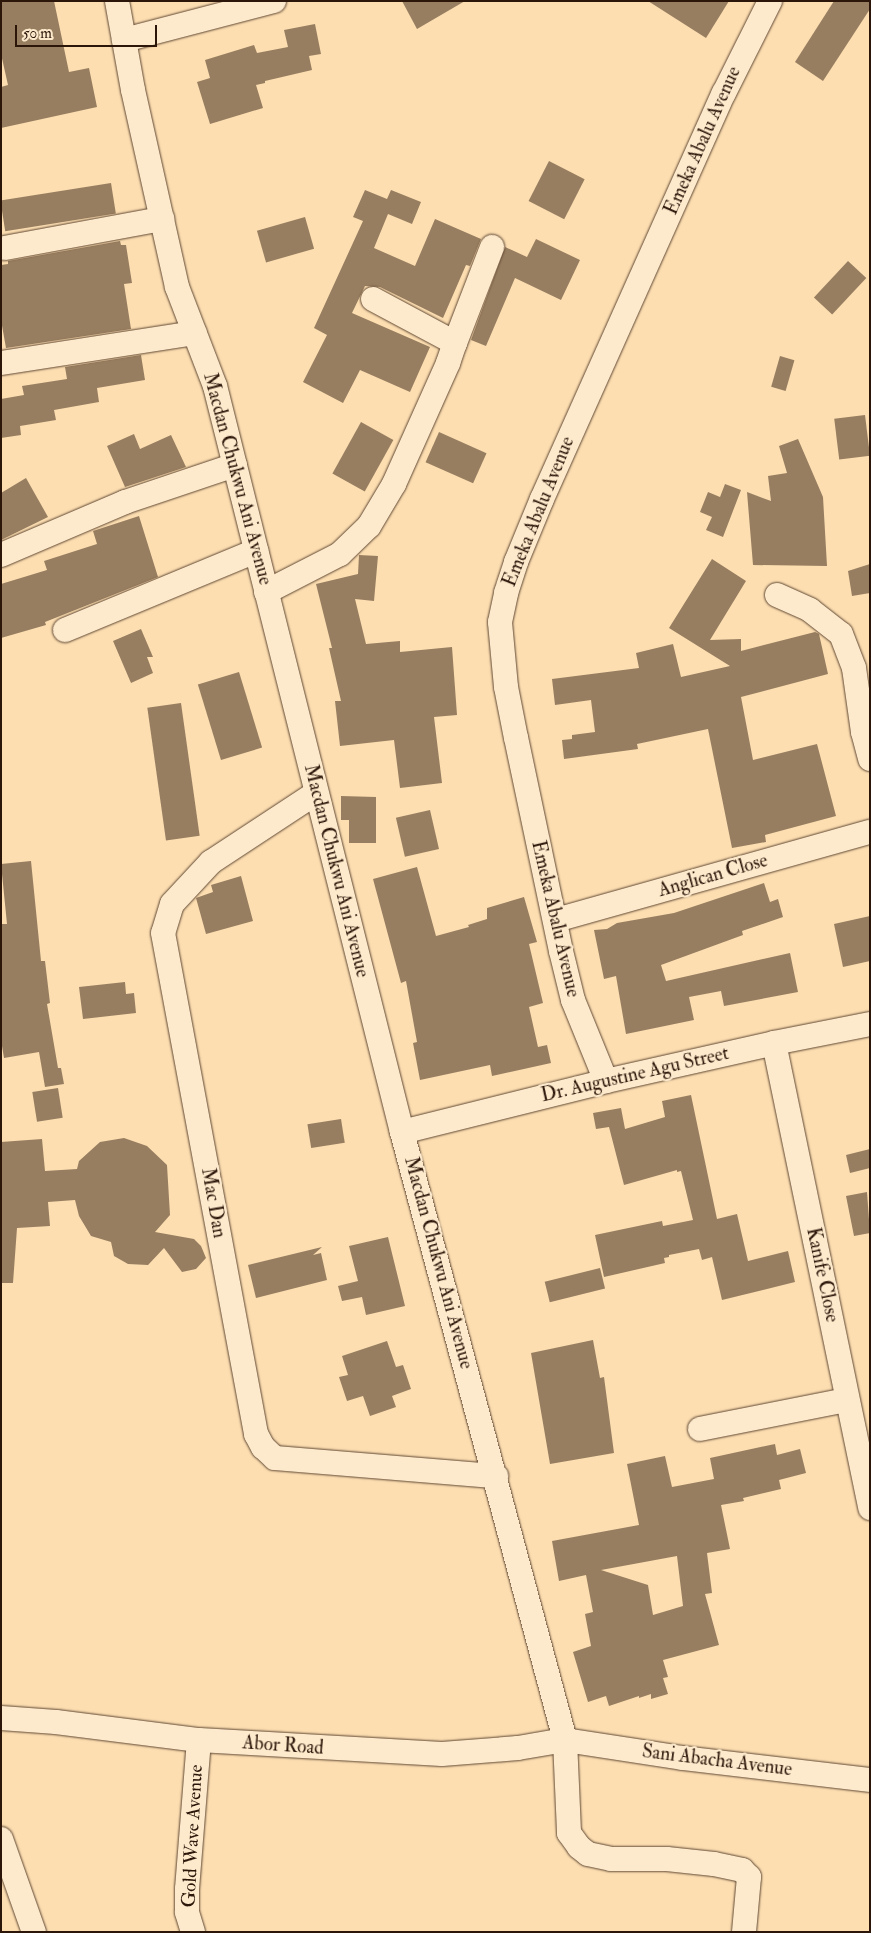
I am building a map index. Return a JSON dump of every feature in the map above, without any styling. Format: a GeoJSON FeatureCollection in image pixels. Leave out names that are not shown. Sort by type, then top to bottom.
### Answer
{"type":"FeatureCollection","features":[{"type":"Feature","properties":{"kind":"street","name":"Macdan Chukwu Ani Avenue"},"geometry":{"type":"LineString","coordinates":[[117,1],[177,287],[215,386],[402,1132],[496,1476],[565,1740],[569,1833],[588,1854],[611,1860],[667,1859],[714,1864],[742,1870],[749,1877],[744,1932]]}},
{"type":"Feature","properties":{"kind":"street"},"geometry":{"type":"LineString","coordinates":[[124,40],[274,1]]}},
{"type":"Feature","properties":{"kind":"street","name":"Emeka Abalu Avenue"},"geometry":{"type":"LineString","coordinates":[[606,1081],[573,1000],[529,806],[506,687],[500,622],[506,593],[516,562],[607,350],[724,93],[770,1]]}},
{"type":"Feature","properties":{"kind":"street"},"geometry":{"type":"LineString","coordinates":[[5,248],[162,219]]}},
{"type":"Feature","properties":{"kind":"street"},"geometry":{"type":"LineString","coordinates":[[266,592],[340,554],[369,526],[394,484],[455,342],[492,248]]}},
{"type":"Feature","properties":{"kind":"street"},"geometry":{"type":"LineString","coordinates":[[373,299],[455,342]]}},
{"type":"Feature","properties":{"kind":"street"},"geometry":{"type":"LineString","coordinates":[[1,363],[195,334]]}},
{"type":"Feature","properties":{"kind":"street"},"geometry":{"type":"LineString","coordinates":[[1,555],[125,502],[235,465]]}},
{"type":"Feature","properties":{"kind":"street"},"geometry":{"type":"LineString","coordinates":[[65,630],[256,551]]}},
{"type":"Feature","properties":{"kind":"street"},"geometry":{"type":"LineString","coordinates":[[776,595],[810,610],[841,634],[854,668],[863,732],[870,759]]}},
{"type":"Feature","properties":{"kind":"street","name":"Mac Dan"},"geometry":{"type":"LineString","coordinates":[[316,793],[211,862],[172,904],[163,933],[256,1434],[263,1447],[275,1458],[496,1476]]}},
{"type":"Feature","properties":{"kind":"street","name":"Anglican Close"},"geometry":{"type":"LineString","coordinates":[[556,920],[870,832]]}},
{"type":"Feature","properties":{"kind":"street","name":"Dr. Augustine Agu Street"},"geometry":{"type":"LineString","coordinates":[[402,1132],[606,1081],[774,1043],[870,1024]]}},
{"type":"Feature","properties":{"kind":"street","name":"Kanife Close"},"geometry":{"type":"LineString","coordinates":[[774,1043],[870,1508]]}},
{"type":"Feature","properties":{"kind":"street"},"geometry":{"type":"LineString","coordinates":[[700,1429],[847,1400]]}},
{"type":"Feature","properties":{"kind":"street","name":"Abor Road"},"geometry":{"type":"LineString","coordinates":[[1,1718],[56,1722],[199,1740],[326,1749],[442,1754],[518,1748],[565,1740]]}},
{"type":"Feature","properties":{"kind":"street","name":"Gold Wave Avenue"},"geometry":{"type":"LineString","coordinates":[[193,1932],[187,1912],[187,1889],[199,1740]]}},
{"type":"Feature","properties":{"kind":"street","name":"Sani Abacha Avenue"},"geometry":{"type":"LineString","coordinates":[[565,1740],[683,1758],[870,1780]]}},
{"type":"Feature","properties":{"kind":"street"},"geometry":{"type":"LineString","coordinates":[[1,1839],[34,1932]]}},
{"type":"Feature","properties":{"kind":"building"},"geometry":{"type":"Polygon","coordinates":[[[1,1],[54,1],[69,72],[89,68],[97,107],[1,128],[1,87],[8,85],[1,54],[1,1]]]}},
{"type":"Feature","properties":{"kind":"building"},"geometry":{"type":"Polygon","coordinates":[[[402,1],[465,1],[417,29],[402,1]]]}},
{"type":"Feature","properties":{"kind":"building"},"geometry":{"type":"Polygon","coordinates":[[[648,1],[729,1],[706,38],[648,1]]]}},
{"type":"Feature","properties":{"kind":"building"},"geometry":{"type":"Polygon","coordinates":[[[834,1],[870,1],[870,9],[823,81],[795,62],[834,1]]]}},
{"type":"Feature","properties":{"kind":"building"},"geometry":{"type":"Polygon","coordinates":[[[315,24],[321,54],[309,56],[312,70],[265,81],[265,83],[256,85],[263,108],[210,124],[197,82],[210,78],[205,60],[254,45],[257,53],[288,47],[284,30],[315,24]]]}},
{"type":"Feature","properties":{"kind":"building"},"geometry":{"type":"Polygon","coordinates":[[[549,161],[585,179],[564,219],[529,201],[549,161]]]}},
{"type":"Feature","properties":{"kind":"building"},"geometry":{"type":"Polygon","coordinates":[[[111,183],[116,214],[5,231],[1,200],[111,183]]]}},
{"type":"Feature","properties":{"kind":"building"},"geometry":{"type":"Polygon","coordinates":[[[365,190],[387,199],[391,190],[421,202],[412,224],[388,214],[374,248],[415,266],[435,219],[481,239],[470,266],[466,265],[443,318],[380,287],[365,286],[352,313],[430,347],[410,392],[360,370],[343,403],[303,382],[327,335],[314,328],[363,221],[353,217],[365,190]]]}},
{"type":"Feature","properties":{"kind":"building"},"geometry":{"type":"Polygon","coordinates":[[[305,217],[314,249],[266,263],[257,231],[305,217]]]}},
{"type":"Feature","properties":{"kind":"building"},"geometry":{"type":"Polygon","coordinates":[[[536,239],[580,260],[561,300],[515,278],[486,346],[471,340],[505,247],[527,257],[536,239]]]}},
{"type":"Feature","properties":{"kind":"building"},"geometry":{"type":"Polygon","coordinates":[[[120,241],[121,245],[126,245],[132,283],[124,284],[131,329],[6,348],[1,320],[1,265],[8,264],[8,261],[120,241]]]}},
{"type":"Feature","properties":{"kind":"building"},"geometry":{"type":"Polygon","coordinates":[[[848,261],[866,278],[832,315],[814,298],[848,261]]]}},
{"type":"Feature","properties":{"kind":"building"},"geometry":{"type":"Polygon","coordinates":[[[141,355],[145,380],[97,388],[99,402],[54,410],[56,420],[20,426],[21,435],[1,438],[1,399],[24,395],[22,386],[67,379],[65,367],[141,355]]]}},
{"type":"Feature","properties":{"kind":"building"},"geometry":{"type":"Polygon","coordinates":[[[780,356],[794,360],[786,391],[771,387],[780,356]]]}},
{"type":"Feature","properties":{"kind":"building"},"geometry":{"type":"Polygon","coordinates":[[[865,415],[870,456],[839,459],[834,419],[865,415]]]}},
{"type":"Feature","properties":{"kind":"building"},"geometry":{"type":"Polygon","coordinates":[[[361,422],[393,440],[365,492],[332,474],[361,422]]]}},
{"type":"Feature","properties":{"kind":"building"},"geometry":{"type":"Polygon","coordinates":[[[439,432],[487,453],[473,483],[426,462],[439,432]]]}},
{"type":"Feature","properties":{"kind":"building"},"geometry":{"type":"Polygon","coordinates":[[[134,434],[140,449],[171,435],[186,467],[125,487],[107,446],[134,434]]]}},
{"type":"Feature","properties":{"kind":"building"},"geometry":{"type":"Polygon","coordinates":[[[798,439],[823,497],[827,566],[753,565],[747,492],[771,501],[768,476],[787,473],[779,446],[798,439]]]}},
{"type":"Feature","properties":{"kind":"building"},"geometry":{"type":"Polygon","coordinates":[[[26,478],[48,517],[1,540],[1,493],[26,478]]]}},
{"type":"Feature","properties":{"kind":"building"},"geometry":{"type":"Polygon","coordinates":[[[725,484],[741,490],[723,537],[706,530],[712,517],[700,512],[708,492],[720,497],[725,484]]]}},
{"type":"Feature","properties":{"kind":"building"},"geometry":{"type":"Polygon","coordinates":[[[139,516],[158,577],[45,622],[46,625],[1,638],[1,584],[47,570],[44,561],[97,544],[93,531],[139,516]]]}},
{"type":"Feature","properties":{"kind":"building"},"geometry":{"type":"Polygon","coordinates":[[[359,555],[378,556],[374,601],[355,599],[366,644],[400,641],[400,652],[452,647],[457,715],[434,717],[442,783],[400,788],[394,740],[340,746],[335,701],[341,701],[329,648],[332,648],[316,584],[358,574],[359,555]]]}},
{"type":"Feature","properties":{"kind":"building"},"geometry":{"type":"Polygon","coordinates":[[[712,559],[746,581],[710,640],[741,639],[741,651],[815,632],[819,634],[828,674],[741,697],[753,760],[817,744],[836,816],[765,835],[766,842],[732,848],[708,729],[637,744],[638,749],[564,759],[562,740],[572,739],[572,735],[595,732],[591,700],[555,705],[552,679],[639,668],[636,653],[673,644],[681,677],[730,666],[669,628],[712,559]]]}},
{"type":"Feature","properties":{"kind":"building"},"geometry":{"type":"Polygon","coordinates":[[[870,564],[870,593],[852,596],[848,571],[870,564]]]}},
{"type":"Feature","properties":{"kind":"building"},"geometry":{"type":"Polygon","coordinates":[[[141,629],[153,657],[147,657],[153,673],[131,683],[113,641],[141,629]]]}},
{"type":"Feature","properties":{"kind":"building"},"geometry":{"type":"Polygon","coordinates":[[[239,672],[262,748],[221,760],[198,685],[239,672]]]}},
{"type":"Feature","properties":{"kind":"building"},"geometry":{"type":"Polygon","coordinates":[[[181,703],[200,836],[166,840],[147,708],[181,703]]]}},
{"type":"Feature","properties":{"kind":"building"},"geometry":{"type":"Polygon","coordinates":[[[341,796],[376,797],[376,843],[349,843],[349,820],[341,820],[341,796]]]}},
{"type":"Feature","properties":{"kind":"building"},"geometry":{"type":"Polygon","coordinates":[[[430,810],[439,849],[405,857],[396,818],[430,810]]]}},
{"type":"Feature","properties":{"kind":"building"},"geometry":{"type":"Polygon","coordinates":[[[31,861],[41,961],[45,961],[50,1003],[47,1004],[58,1068],[61,1068],[64,1084],[45,1087],[39,1052],[4,1058],[1,1040],[1,924],[7,924],[1,864],[31,861]]]}},
{"type":"Feature","properties":{"kind":"building"},"geometry":{"type":"Polygon","coordinates":[[[417,867],[436,936],[469,927],[468,925],[487,919],[487,908],[524,897],[537,942],[529,944],[543,1003],[529,1007],[538,1047],[547,1045],[551,1063],[492,1076],[490,1065],[420,1080],[413,1043],[417,1042],[406,981],[401,983],[373,879],[417,867]]]}},
{"type":"Feature","properties":{"kind":"building"},"geometry":{"type":"Polygon","coordinates":[[[241,876],[253,921],[206,934],[196,898],[213,892],[211,885],[241,876]]]}},
{"type":"Feature","properties":{"kind":"building"},"geometry":{"type":"Polygon","coordinates":[[[764,883],[770,902],[778,899],[783,917],[742,931],[743,935],[661,965],[666,981],[790,953],[798,992],[724,1006],[721,991],[689,997],[694,1020],[626,1034],[616,976],[604,979],[594,930],[607,929],[617,923],[674,913],[764,883]]]}},
{"type":"Feature","properties":{"kind":"building"},"geometry":{"type":"Polygon","coordinates":[[[870,916],[870,961],[843,967],[834,924],[870,916]]]}},
{"type":"Feature","properties":{"kind":"building"},"geometry":{"type":"Polygon","coordinates":[[[125,982],[126,994],[134,993],[136,1013],[83,1019],[79,987],[125,982]]]}},
{"type":"Feature","properties":{"kind":"building"},"geometry":{"type":"Polygon","coordinates":[[[58,1088],[63,1118],[37,1122],[32,1092],[58,1088]]]}},
{"type":"Feature","properties":{"kind":"building"},"geometry":{"type":"Polygon","coordinates":[[[691,1095],[717,1219],[737,1214],[748,1261],[788,1251],[795,1282],[722,1300],[712,1257],[702,1260],[699,1249],[669,1255],[669,1257],[664,1258],[665,1263],[604,1277],[595,1235],[662,1221],[663,1226],[693,1220],[681,1171],[677,1172],[677,1170],[624,1185],[609,1127],[596,1129],[593,1113],[621,1108],[625,1129],[665,1117],[662,1101],[691,1095]]]}},
{"type":"Feature","properties":{"kind":"building"},"geometry":{"type":"Polygon","coordinates":[[[341,1119],[345,1143],[311,1148],[307,1124],[341,1119]]]}},
{"type":"Feature","properties":{"kind":"building"},"geometry":{"type":"Polygon","coordinates":[[[124,1138],[147,1146],[167,1165],[170,1215],[155,1232],[194,1239],[201,1246],[206,1258],[196,1269],[182,1272],[164,1248],[148,1265],[128,1264],[114,1256],[111,1242],[91,1236],[79,1216],[75,1200],[48,1202],[50,1226],[17,1228],[13,1283],[1,1283],[1,1142],[42,1139],[45,1171],[77,1169],[79,1161],[100,1142],[124,1138]]]}},
{"type":"Feature","properties":{"kind":"building"},"geometry":{"type":"Polygon","coordinates":[[[870,1149],[870,1168],[850,1173],[846,1155],[870,1149]]]}},
{"type":"Feature","properties":{"kind":"building"},"geometry":{"type":"Polygon","coordinates":[[[867,1192],[870,1233],[854,1236],[846,1196],[867,1192]]]}},
{"type":"Feature","properties":{"kind":"building"},"geometry":{"type":"Polygon","coordinates":[[[388,1237],[405,1306],[366,1315],[362,1297],[342,1301],[338,1286],[358,1281],[349,1246],[388,1237]]]}},
{"type":"Feature","properties":{"kind":"building"},"geometry":{"type":"Polygon","coordinates":[[[322,1247],[313,1255],[321,1253],[327,1280],[256,1298],[248,1265],[322,1247]]]}},
{"type":"Feature","properties":{"kind":"building"},"geometry":{"type":"Polygon","coordinates":[[[600,1268],[605,1288],[550,1302],[545,1282],[600,1268]]]}},
{"type":"Feature","properties":{"kind":"building"},"geometry":{"type":"Polygon","coordinates":[[[593,1340],[600,1378],[604,1377],[614,1453],[550,1464],[531,1353],[593,1340]]]}},
{"type":"Feature","properties":{"kind":"building"},"geometry":{"type":"Polygon","coordinates":[[[387,1341],[396,1367],[403,1365],[411,1389],[392,1396],[396,1407],[370,1416],[363,1396],[347,1401],[339,1377],[348,1375],[342,1356],[387,1341]]]}},
{"type":"Feature","properties":{"kind":"building"},"geometry":{"type":"Polygon","coordinates":[[[775,1444],[777,1455],[800,1449],[806,1473],[779,1480],[781,1489],[743,1498],[744,1501],[721,1505],[730,1549],[707,1553],[712,1593],[705,1594],[719,1645],[663,1660],[668,1677],[663,1678],[668,1694],[651,1699],[651,1694],[639,1698],[639,1696],[609,1706],[606,1696],[588,1702],[573,1652],[591,1646],[585,1614],[593,1612],[586,1575],[559,1581],[552,1541],[639,1525],[627,1464],[665,1456],[672,1487],[714,1479],[710,1458],[775,1444]],[[677,1556],[601,1570],[648,1585],[653,1615],[683,1606],[677,1556]]]}}]}
